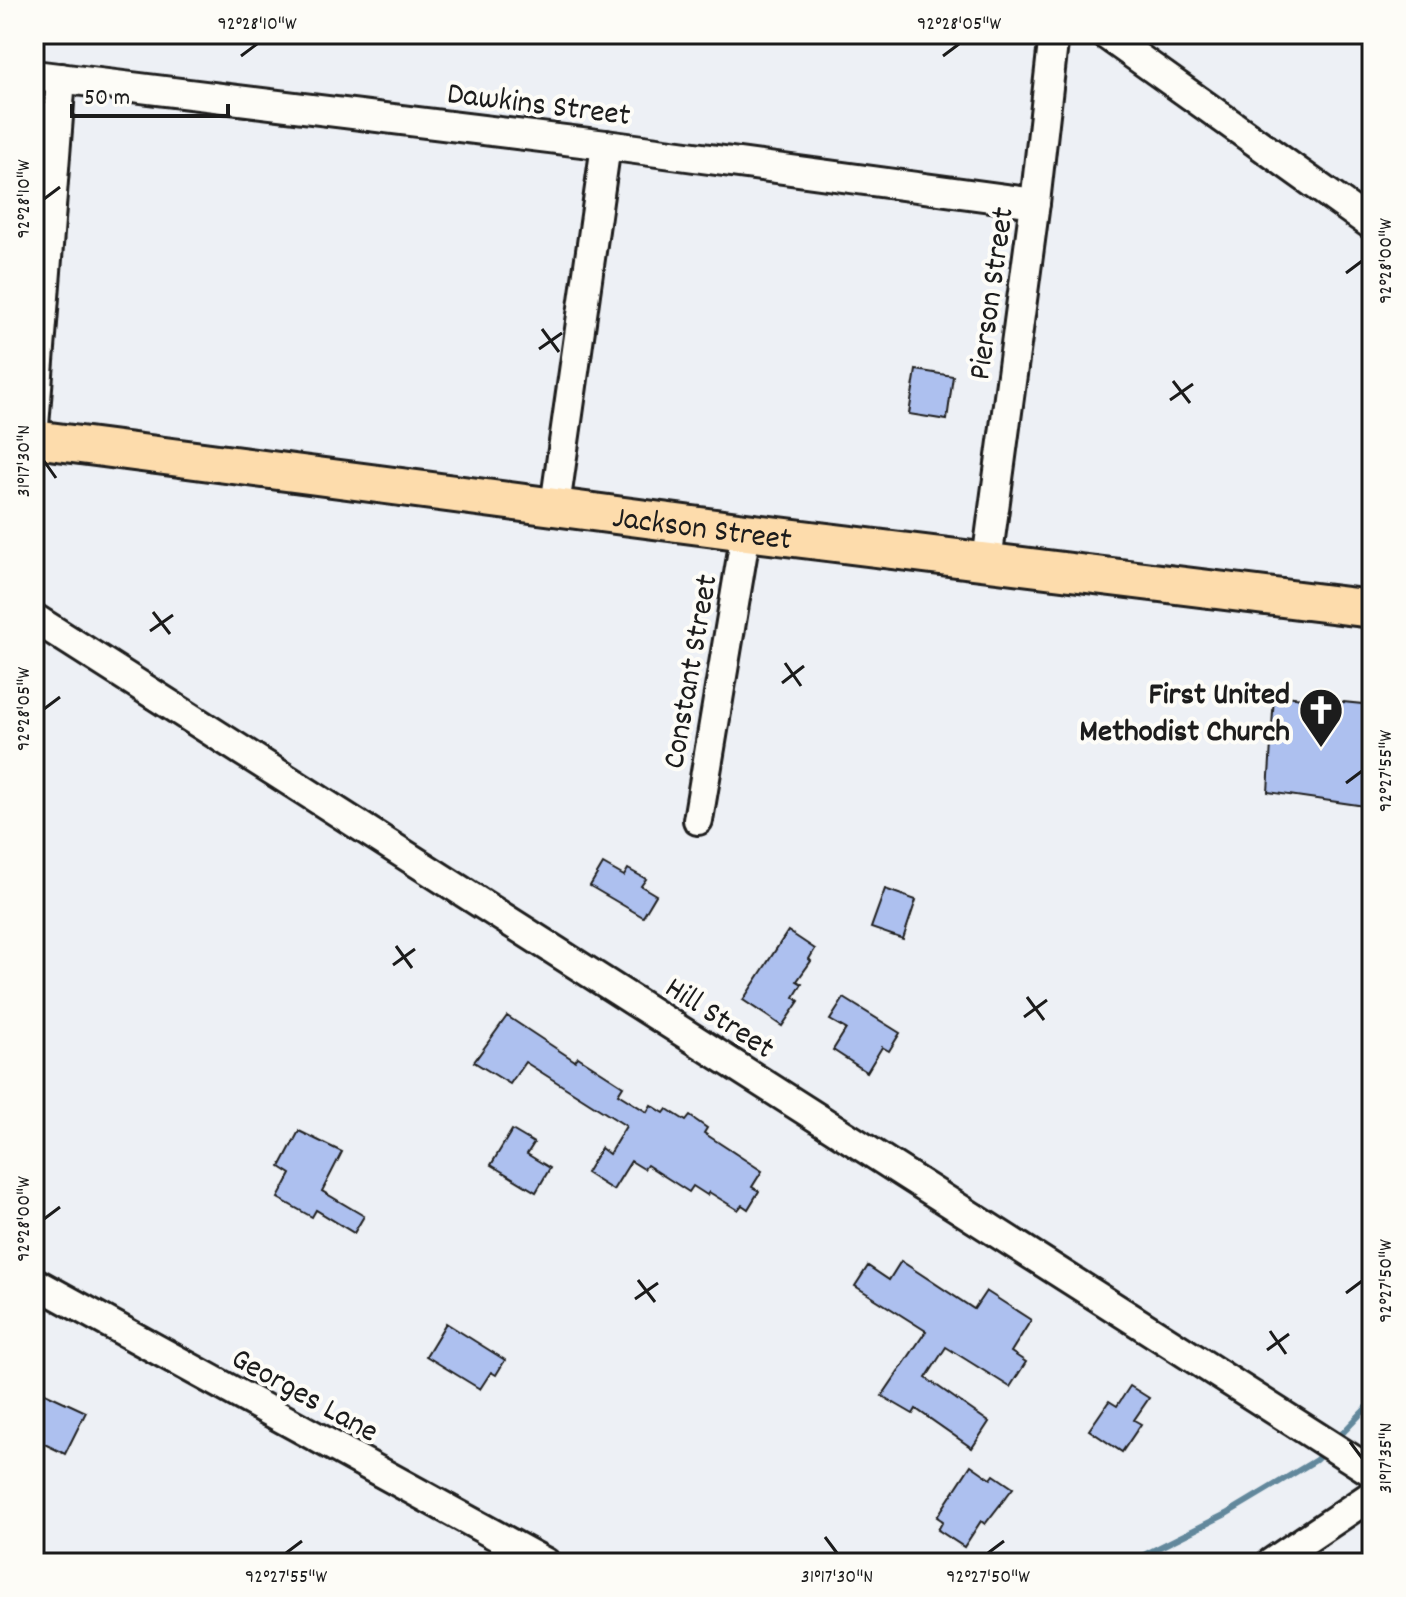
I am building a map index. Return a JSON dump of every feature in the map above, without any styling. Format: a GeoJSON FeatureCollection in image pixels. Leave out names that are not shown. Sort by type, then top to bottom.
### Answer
{"type":"FeatureCollection","features":[{"type":"Feature","properties":{"kind":"main road","name":"Jackson Street"},"geometry":{"type":"LineString","coordinates":[[34,439],[746,532],[1372,609]]}},
{"type":"Feature","properties":{"kind":"street","name":"Pierson Street"},"geometry":{"type":"LineString","coordinates":[[987,561],[1035,203],[1054,34]]}},
{"type":"Feature","properties":{"kind":"street"},"geometry":{"type":"LineString","coordinates":[[1105,34],[1372,225]]}},
{"type":"Feature","properties":{"kind":"street","name":"Dawkins Street"},"geometry":{"type":"LineString","coordinates":[[48,76],[606,145],[1035,203]]}},
{"type":"Feature","properties":{"kind":"street"},"geometry":{"type":"LineString","coordinates":[[34,426],[48,76]]}},
{"type":"Feature","properties":{"kind":"street"},"geometry":{"type":"LineString","coordinates":[[555,506],[606,145]]}},
{"type":"Feature","properties":{"kind":"street","name":"Constant Street"},"geometry":{"type":"LineString","coordinates":[[698,820],[746,532]]}},
{"type":"Feature","properties":{"kind":"street","name":"Hill Street"},"geometry":{"type":"LineString","coordinates":[[34,618],[1372,1472]]}},
{"type":"Feature","properties":{"kind":"street","name":"Georges Lane"},"geometry":{"type":"LineString","coordinates":[[34,1282],[546,1563]]}},
{"type":"Feature","properties":{"kind":"street"},"geometry":{"type":"LineString","coordinates":[[1271,1563],[1372,1495]]}},
{"type":"Feature","properties":{"kind":"building"},"geometry":{"type":"Polygon","coordinates":[[[916,370],[953,376],[947,420],[909,414],[916,370]]]}},
{"type":"Feature","properties":{"kind":"building","name":"First United Methodist Church"},"geometry":{"type":"Polygon","coordinates":[[[1274,695],[1372,705],[1372,807],[1268,792],[1274,695]]]}},
{"type":"Feature","properties":{"kind":"building"},"geometry":{"type":"Polygon","coordinates":[[[603,864],[624,876],[628,869],[646,879],[641,886],[656,895],[643,917],[590,886],[603,864]]]}},
{"type":"Feature","properties":{"kind":"building"},"geometry":{"type":"Polygon","coordinates":[[[885,889],[916,900],[903,939],[871,928],[885,889]]]}},
{"type":"Feature","properties":{"kind":"building"},"geometry":{"type":"Polygon","coordinates":[[[788,931],[815,949],[797,981],[802,984],[794,997],[799,1001],[782,1026],[743,1000],[788,931]]]}},
{"type":"Feature","properties":{"kind":"building"},"geometry":{"type":"Polygon","coordinates":[[[844,998],[900,1033],[889,1051],[882,1047],[867,1072],[833,1050],[846,1029],[830,1020],[844,998]]]}},
{"type":"Feature","properties":{"kind":"building"},"geometry":{"type":"Polygon","coordinates":[[[507,1016],[575,1061],[578,1057],[623,1086],[618,1094],[647,1112],[651,1105],[664,1113],[667,1109],[686,1121],[690,1116],[707,1128],[704,1133],[762,1171],[752,1187],[759,1191],[748,1209],[742,1205],[738,1210],[693,1186],[689,1192],[647,1165],[644,1169],[631,1161],[613,1190],[586,1173],[601,1148],[609,1154],[626,1126],[525,1062],[510,1084],[474,1062],[507,1016]]]}},
{"type":"Feature","properties":{"kind":"building"},"geometry":{"type":"Polygon","coordinates":[[[512,1130],[534,1143],[527,1154],[550,1168],[536,1192],[491,1165],[512,1130]]]}},
{"type":"Feature","properties":{"kind":"building"},"geometry":{"type":"Polygon","coordinates":[[[299,1131],[342,1152],[322,1191],[364,1216],[354,1233],[316,1210],[312,1217],[278,1198],[291,1174],[280,1167],[299,1131]]]}},
{"type":"Feature","properties":{"kind":"building"},"geometry":{"type":"Polygon","coordinates":[[[901,1261],[974,1309],[986,1291],[1031,1320],[1011,1352],[1026,1362],[1010,1387],[946,1347],[926,1378],[989,1422],[972,1448],[916,1409],[913,1414],[882,1396],[926,1331],[855,1286],[868,1266],[889,1280],[901,1261]]]}},
{"type":"Feature","properties":{"kind":"building"},"geometry":{"type":"Polygon","coordinates":[[[446,1323],[505,1360],[496,1375],[491,1372],[480,1389],[426,1356],[446,1323]]]}},
{"type":"Feature","properties":{"kind":"building"},"geometry":{"type":"Polygon","coordinates":[[[1130,1386],[1149,1398],[1134,1420],[1141,1424],[1122,1452],[1089,1430],[1109,1401],[1117,1406],[1130,1386]]]}},
{"type":"Feature","properties":{"kind":"building"},"geometry":{"type":"Polygon","coordinates":[[[34,1388],[86,1412],[65,1454],[34,1439],[34,1388]]]}},
{"type":"Feature","properties":{"kind":"building"},"geometry":{"type":"Polygon","coordinates":[[[971,1465],[991,1479],[994,1475],[1013,1488],[985,1524],[981,1521],[964,1547],[938,1530],[943,1521],[937,1517],[971,1465]]]}},
{"type":"Feature","properties":{"kind":"waterway"},"geometry":{"type":"LineString","coordinates":[[1336,1440],[1372,1402]]}},
{"type":"Feature","properties":{"kind":"waterway"},"geometry":{"type":"LineString","coordinates":[[1128,1563],[1226,1514],[1316,1460],[1325,1451]]}},
{"type":"Feature","properties":{"kind":"place","name":"First United Methodist Church"},"geometry":{"type":"Point","coordinates":[1321,749]}}]}
